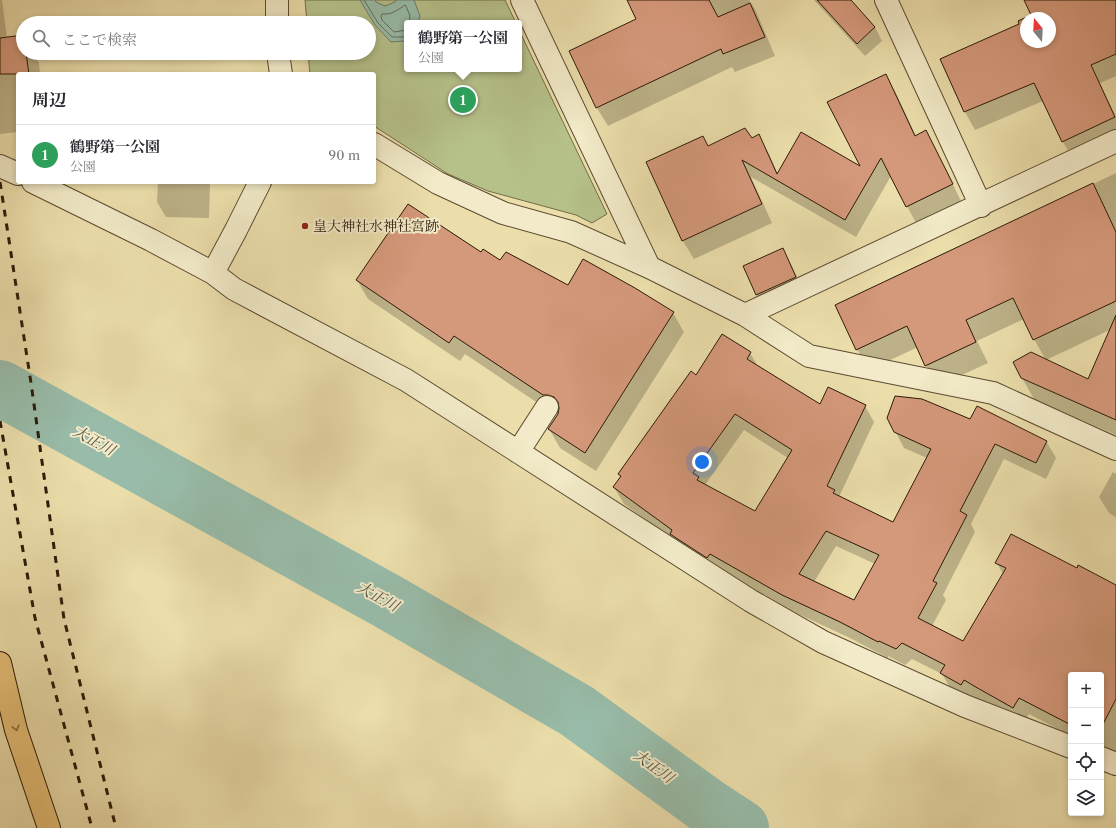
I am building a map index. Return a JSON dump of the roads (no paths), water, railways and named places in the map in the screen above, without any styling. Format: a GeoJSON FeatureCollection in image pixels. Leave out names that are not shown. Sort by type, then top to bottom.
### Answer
{"type":"FeatureCollection","features":[{"type":"Feature","properties":{"kind":"main road"},"geometry":{"type":"LineString","coordinates":[[0,663],[16,730],[49,828]]}},
{"type":"Feature","properties":{"kind":"street"},"geometry":{"type":"LineString","coordinates":[[277,0],[277,16]]}},
{"type":"Feature","properties":{"kind":"street"},"geometry":{"type":"LineString","coordinates":[[522,0],[649,267]]}},
{"type":"Feature","properties":{"kind":"street"},"geometry":{"type":"LineString","coordinates":[[886,0],[980,206]]}},
{"type":"Feature","properties":{"kind":"street"},"geometry":{"type":"LineString","coordinates":[[279,60],[281,72]]}},
{"type":"Feature","properties":{"kind":"street"},"geometry":{"type":"LineString","coordinates":[[745,315],[1116,141]]}},
{"type":"Feature","properties":{"kind":"street"},"geometry":{"type":"LineString","coordinates":[[376,145],[438,183],[503,213],[572,232],[649,267],[745,315],[809,356],[993,393],[1116,449]]}},
{"type":"Feature","properties":{"kind":"street"},"geometry":{"type":"LineString","coordinates":[[0,166],[16,173]]}},
{"type":"Feature","properties":{"kind":"street"},"geometry":{"type":"LineString","coordinates":[[37,184],[151,240],[213,273],[234,289],[406,380],[751,601],[823,642],[965,706],[1068,746]]}},
{"type":"Feature","properties":{"kind":"street"},"geometry":{"type":"LineString","coordinates":[[213,273],[259,184]]}},
{"type":"Feature","properties":{"kind":"street"},"geometry":{"type":"LineString","coordinates":[[518,452],[547,407]]}},
{"type":"Feature","properties":{"kind":"street"},"geometry":{"type":"LineString","coordinates":[[1104,759],[1116,764]]}},
{"type":"Feature","properties":{"kind":"water"},"geometry":{"type":"Polygon","coordinates":[[[360,0],[375,0],[376,2],[385,6],[395,2],[396,0],[414,0],[420,16],[419,20],[404,20],[404,41],[391,42],[376,26],[376,16],[370,16],[360,0]]]}},
{"type":"Feature","properties":{"kind":"waterway","name":"大正川"},"geometry":{"type":"LineString","coordinates":[[0,388],[387,601],[577,711],[706,805],[741,828]]}},
{"type":"Feature","properties":{"kind":"railway"},"geometry":{"type":"LineString","coordinates":[[0,182],[31,383],[64,619],[116,828]]}},
{"type":"Feature","properties":{"kind":"railway"},"geometry":{"type":"LineString","coordinates":[[0,421],[35,618],[92,828]]}},
{"type":"Feature","properties":{"kind":"place","name":"鶴野第一公園"},"geometry":{"type":"Point","coordinates":[463,100]}},
{"type":"Feature","properties":{"kind":"place","name":"皇大神社水神社宮跡"},"geometry":{"type":"Point","coordinates":[305,226]}}]}
